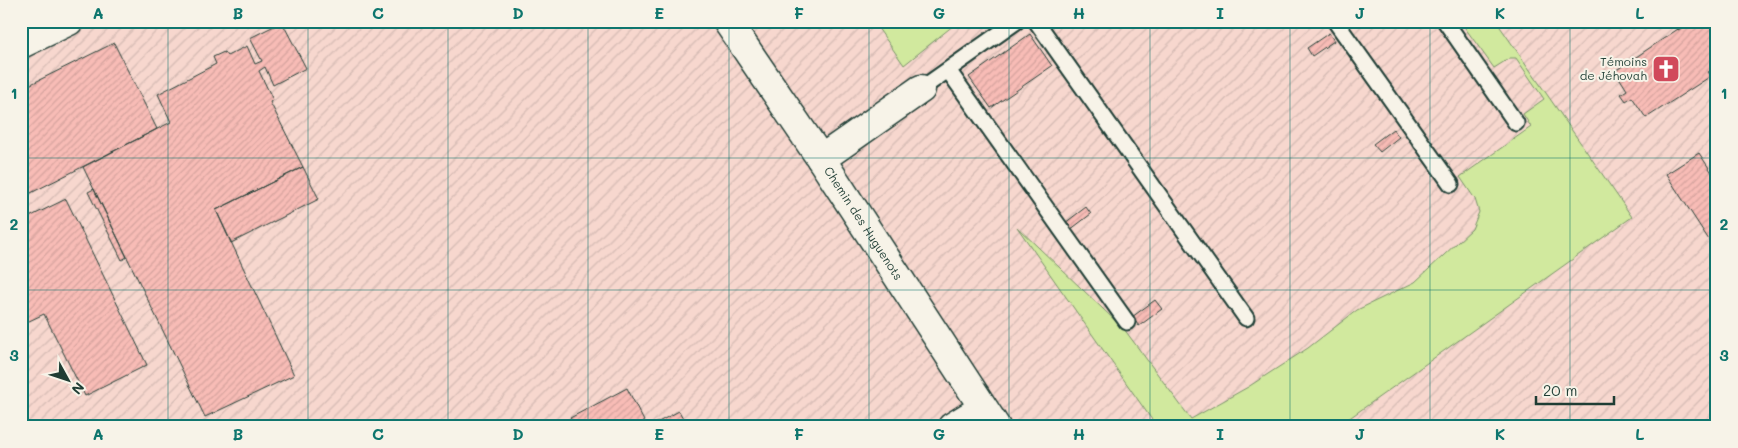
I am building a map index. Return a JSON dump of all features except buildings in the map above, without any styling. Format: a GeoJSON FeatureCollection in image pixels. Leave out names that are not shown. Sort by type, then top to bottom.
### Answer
{"type":"FeatureCollection","features":[{"type":"Feature","properties":{"kind":"street"},"geometry":{"type":"LineString","coordinates":[[21,44],[69,21]]}},
{"type":"Feature","properties":{"kind":"street","name":"Chemin des Huguenots"},"geometry":{"type":"LineString","coordinates":[[727,21],[821,159],[989,417]]}},
{"type":"Feature","properties":{"kind":"street"},"geometry":{"type":"LineString","coordinates":[[821,159],[920,89]]}},
{"type":"Feature","properties":{"kind":"street"},"geometry":{"type":"LineString","coordinates":[[952,427],[989,417]]}},
{"type":"Feature","properties":{"kind":"lane"},"geometry":{"type":"LineString","coordinates":[[920,89],[1017,21]]}},
{"type":"Feature","properties":{"kind":"lane"},"geometry":{"type":"LineString","coordinates":[[1036,21],[1246,318]]}},
{"type":"Feature","properties":{"kind":"lane"},"geometry":{"type":"LineString","coordinates":[[1335,21],[1451,184]]}},
{"type":"Feature","properties":{"kind":"lane"},"geometry":{"type":"LineString","coordinates":[[1445,21],[1516,122]]}},
{"type":"Feature","properties":{"kind":"lane"},"geometry":{"type":"LineString","coordinates":[[948,70],[1127,322]]}},
{"type":"Feature","properties":{"kind":"shaded area"},"geometry":{"type":"Polygon","coordinates":[[[47,21],[1717,21],[1717,427],[21,427],[21,35],[47,21]]]}},
{"type":"Feature","properties":{"kind":"green space"},"geometry":{"type":"Polygon","coordinates":[[[873,21],[959,21],[904,65],[873,21]]]}},
{"type":"Feature","properties":{"kind":"green space"},"geometry":{"type":"Polygon","coordinates":[[[1460,21],[1496,21],[1632,217],[1337,427],[1157,427],[1017,227],[1124,329],[1191,419],[1248,387],[1308,348],[1357,310],[1415,282],[1472,229],[1479,212],[1475,199],[1460,177],[1531,127],[1523,114],[1544,99],[1516,58],[1510,58],[1494,68],[1460,21]]]}},
{"type":"Feature","properties":{"kind":"place","name":"Témoins de Jéhovah"},"geometry":{"type":"Point","coordinates":[1666,69]}}]}
